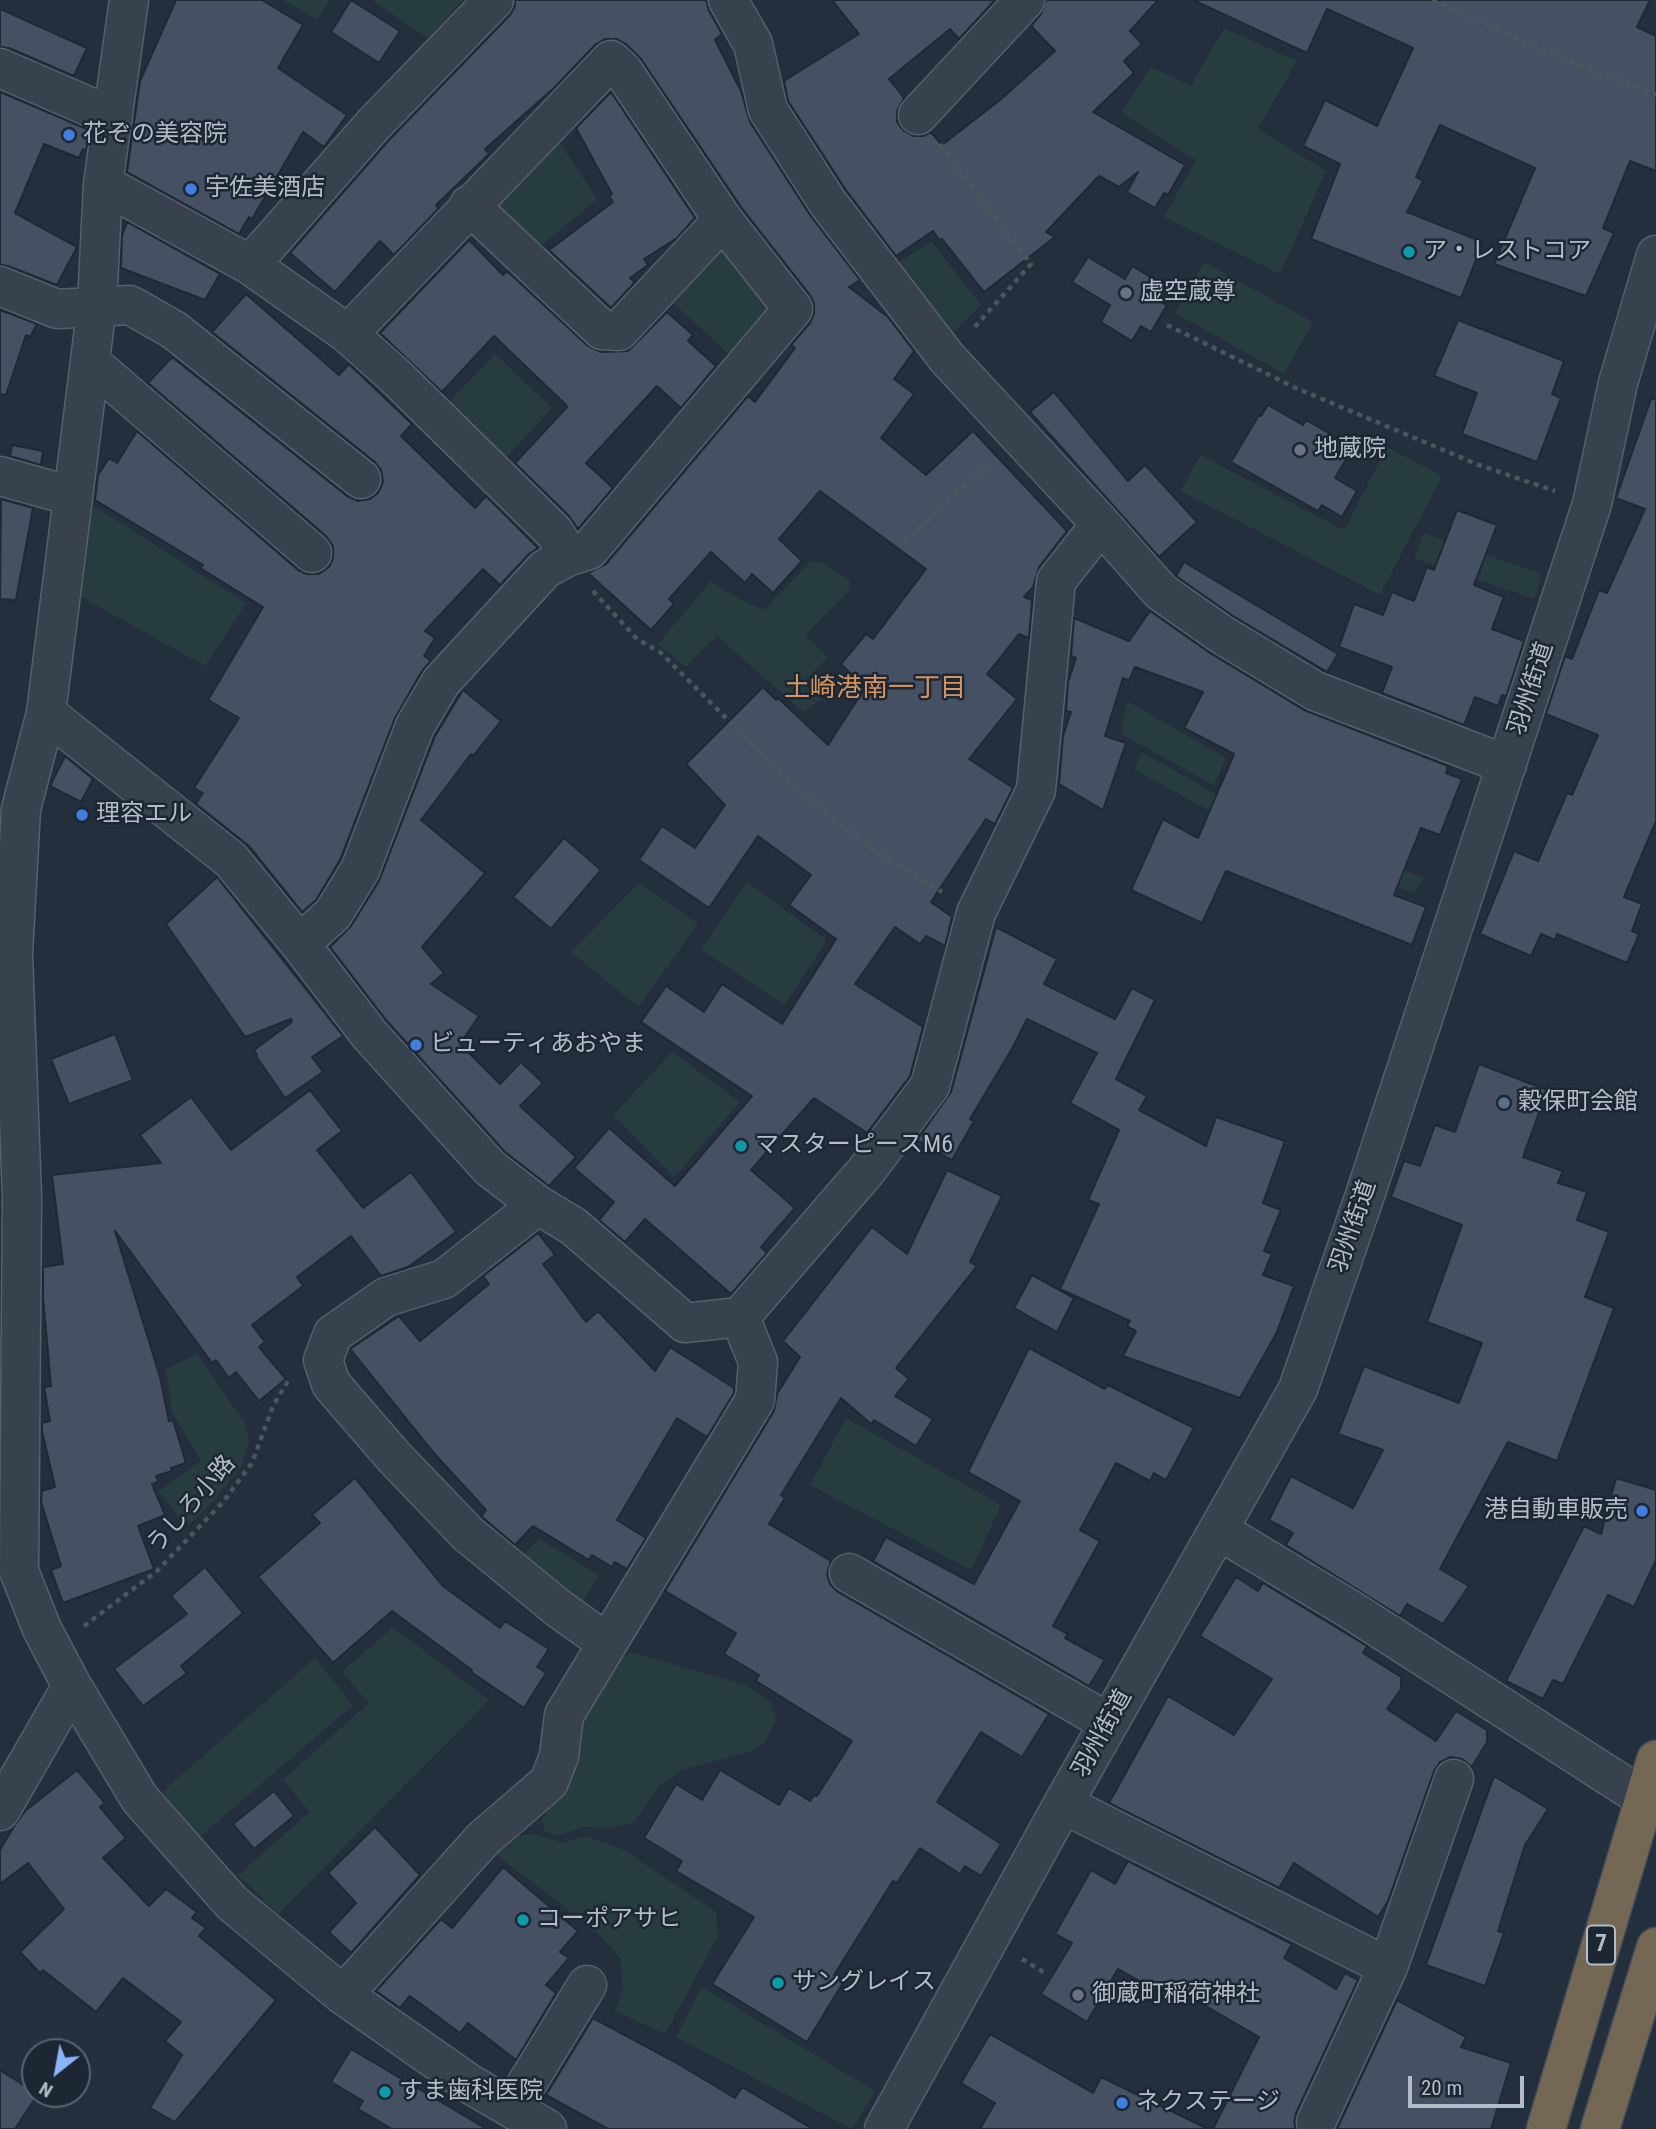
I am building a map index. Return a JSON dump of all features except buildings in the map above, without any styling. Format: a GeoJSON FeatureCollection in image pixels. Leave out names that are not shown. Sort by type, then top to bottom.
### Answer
{"type":"FeatureCollection","features":[{"type":"Feature","properties":{"kind":"highway","name":"7"},"geometry":{"type":"LineString","coordinates":[[1546,2129],[1656,1760]]}},
{"type":"Feature","properties":{"kind":"highway","name":"7"},"geometry":{"type":"LineString","coordinates":[[1600,2129],[1656,1947]]}},
{"type":"Feature","properties":{"kind":"street"},"geometry":{"type":"LineString","coordinates":[[129,0],[103,184],[97,305],[46,713],[11,815],[22,1197],[10,1455],[10,1578],[140,1799],[232,1903],[343,1995],[470,2084],[547,2129]]}},
{"type":"Feature","properties":{"kind":"street"},"geometry":{"type":"LineString","coordinates":[[250,265],[373,125],[494,0]]}},
{"type":"Feature","properties":{"kind":"street"},"geometry":{"type":"LineString","coordinates":[[728,0],[752,44],[768,110],[828,203],[947,358],[1161,592],[1221,634],[1315,691],[1507,765]]}},
{"type":"Feature","properties":{"kind":"street"},"geometry":{"type":"LineString","coordinates":[[918,115],[1025,0]]}},
{"type":"Feature","properties":{"kind":"street"},"geometry":{"type":"LineString","coordinates":[[300,944],[332,914],[360,870],[415,726],[441,682],[545,569],[569,556],[589,550],[793,309],[723,220],[623,71],[611,60],[348,334]]}},
{"type":"Feature","properties":{"kind":"street"},"geometry":{"type":"LineString","coordinates":[[0,68],[113,117]]}},
{"type":"Feature","properties":{"kind":"street"},"geometry":{"type":"LineString","coordinates":[[103,184],[250,265],[348,334],[394,375],[554,532],[569,556]]}},
{"type":"Feature","properties":{"kind":"street"},"geometry":{"type":"LineString","coordinates":[[469,205],[602,330],[620,331],[723,220]]}},
{"type":"Feature","properties":{"kind":"street","name":"羽州街道"},"geometry":{"type":"LineString","coordinates":[[884,2129],[1063,1804],[1298,1389],[1366,1192],[1592,504],[1618,383],[1656,255]]}},
{"type":"Feature","properties":{"kind":"street"},"geometry":{"type":"LineString","coordinates":[[0,286],[57,309],[130,305],[174,330],[360,479]]}},
{"type":"Feature","properties":{"kind":"street"},"geometry":{"type":"LineString","coordinates":[[90,362],[312,553]]}},
{"type":"Feature","properties":{"kind":"street"},"geometry":{"type":"LineString","coordinates":[[0,476],[72,496]]}},
{"type":"Feature","properties":{"kind":"street"},"geometry":{"type":"LineString","coordinates":[[46,713],[231,860],[369,1034],[490,1168],[538,1205],[572,1226],[685,1323],[740,1317],[866,1171],[930,1086],[976,913],[1036,790],[1056,582],[1101,524]]}},
{"type":"Feature","properties":{"kind":"street"},"geometry":{"type":"LineString","coordinates":[[538,1205],[444,1279],[386,1297],[333,1335],[323,1360],[331,1384],[394,1457],[468,1534],[558,1608],[607,1643]]}},
{"type":"Feature","properties":{"kind":"street"},"geometry":{"type":"LineString","coordinates":[[343,1995],[483,1839],[549,1782],[559,1756],[564,1715],[755,1400],[758,1362],[740,1317]]}},
{"type":"Feature","properties":{"kind":"street"},"geometry":{"type":"LineString","coordinates":[[1218,1530],[1351,1610],[1644,1800]]}},
{"type":"Feature","properties":{"kind":"street"},"geometry":{"type":"LineString","coordinates":[[849,1573],[1109,1723]]}},
{"type":"Feature","properties":{"kind":"street"},"geometry":{"type":"LineString","coordinates":[[0,1811],[72,1686]]}},
{"type":"Feature","properties":{"kind":"street"},"geometry":{"type":"LineString","coordinates":[[1316,2122],[1388,1967],[1454,1779]]}},
{"type":"Feature","properties":{"kind":"street"},"geometry":{"type":"LineString","coordinates":[[1063,1804],[1388,1967]]}},
{"type":"Feature","properties":{"kind":"street"},"geometry":{"type":"LineString","coordinates":[[512,2108],[587,1985]]}},
{"type":"Feature","properties":{"kind":"path"},"geometry":{"type":"LineString","coordinates":[[1432,0],[1549,54],[1656,95]]}},
{"type":"Feature","properties":{"kind":"path"},"geometry":{"type":"LineString","coordinates":[[918,115],[1031,264],[947,358]]}},
{"type":"Feature","properties":{"kind":"path"},"geometry":{"type":"LineString","coordinates":[[1167,326],[1296,388],[1479,465],[1592,504]]}},
{"type":"Feature","properties":{"kind":"path"},"geometry":{"type":"LineString","coordinates":[[904,542],[1018,435]]}},
{"type":"Feature","properties":{"kind":"path"},"geometry":{"type":"LineString","coordinates":[[569,556],[579,574],[637,639],[660,652],[800,792],[875,852],[976,913]]}},
{"type":"Feature","properties":{"kind":"path","name":"うしろ小路"},"geometry":{"type":"LineString","coordinates":[[53,1649],[157,1571],[223,1502],[252,1463],[273,1406],[291,1376],[323,1360]]}},
{"type":"Feature","properties":{"kind":"green space"},"geometry":{"type":"Polygon","coordinates":[[[283,0],[329,0],[318,20],[283,0]]]}},
{"type":"Feature","properties":{"kind":"green space"},"geometry":{"type":"Polygon","coordinates":[[[372,0],[463,0],[428,38],[372,0]]]}},
{"type":"Feature","properties":{"kind":"green space"},"geometry":{"type":"Polygon","coordinates":[[[1224,28],[1297,61],[1258,129],[1326,171],[1280,274],[1164,217],[1196,160],[1121,113],[1151,67],[1191,86],[1224,28]]]}},
{"type":"Feature","properties":{"kind":"green space"},"geometry":{"type":"Polygon","coordinates":[[[557,139],[597,199],[540,247],[489,200],[557,139]]]}},
{"type":"Feature","properties":{"kind":"green space"},"geometry":{"type":"Polygon","coordinates":[[[721,240],[771,312],[731,356],[670,300],[721,240]]]}},
{"type":"Feature","properties":{"kind":"green space"},"geometry":{"type":"Polygon","coordinates":[[[931,241],[981,305],[948,337],[896,264],[931,241]]]}},
{"type":"Feature","properties":{"kind":"green space"},"geometry":{"type":"Polygon","coordinates":[[[1204,262],[1313,322],[1284,374],[1175,313],[1204,262]]]}},
{"type":"Feature","properties":{"kind":"green space"},"geometry":{"type":"Polygon","coordinates":[[[495,354],[552,408],[504,460],[449,402],[495,354]]]}},
{"type":"Feature","properties":{"kind":"green space"},"geometry":{"type":"Polygon","coordinates":[[[1387,447],[1442,476],[1380,595],[1181,491],[1200,455],[1344,530],[1387,447]]]}},
{"type":"Feature","properties":{"kind":"green space"},"geometry":{"type":"Polygon","coordinates":[[[94,506],[246,603],[205,666],[76,594],[87,511],[94,506]]]}},
{"type":"Feature","properties":{"kind":"green space"},"geometry":{"type":"Polygon","coordinates":[[[1423,533],[1542,574],[1534,599],[1415,558],[1423,533]]]}},
{"type":"Feature","properties":{"kind":"green space"},"geometry":{"type":"Polygon","coordinates":[[[811,561],[822,563],[850,581],[849,592],[805,635],[828,657],[804,681],[822,699],[803,712],[717,636],[686,667],[658,644],[711,581],[739,599],[764,610],[811,561]]]}},
{"type":"Feature","properties":{"kind":"green space"},"geometry":{"type":"Polygon","coordinates":[[[1127,701],[1226,758],[1214,785],[1121,734],[1127,701]]]}},
{"type":"Feature","properties":{"kind":"green space"},"geometry":{"type":"Polygon","coordinates":[[[1141,752],[1220,796],[1424,878],[1415,893],[1273,845],[1135,770],[1141,752]]]}},
{"type":"Feature","properties":{"kind":"green space"},"geometry":{"type":"Polygon","coordinates":[[[747,882],[827,940],[784,1005],[701,950],[747,882]]]}},
{"type":"Feature","properties":{"kind":"green space"},"geometry":{"type":"Polygon","coordinates":[[[639,883],[698,924],[638,1007],[571,952],[639,883]]]}},
{"type":"Feature","properties":{"kind":"green space"},"geometry":{"type":"Polygon","coordinates":[[[672,1052],[740,1102],[674,1177],[613,1115],[672,1052]]]}},
{"type":"Feature","properties":{"kind":"green space"},"geometry":{"type":"Polygon","coordinates":[[[197,1354],[245,1423],[249,1441],[242,1464],[214,1501],[188,1526],[158,1492],[201,1460],[172,1412],[166,1369],[197,1354]]]}},
{"type":"Feature","properties":{"kind":"green space"},"geometry":{"type":"Polygon","coordinates":[[[846,1418],[1001,1505],[971,1570],[810,1485],[846,1418]]]}},
{"type":"Feature","properties":{"kind":"green space"},"geometry":{"type":"Polygon","coordinates":[[[539,1539],[599,1575],[581,1604],[521,1558],[539,1539]]]}},
{"type":"Feature","properties":{"kind":"green space"},"geometry":{"type":"Polygon","coordinates":[[[393,1627],[489,1700],[278,1914],[238,1875],[310,1812],[283,1780],[369,1703],[342,1672],[393,1627]]]}},
{"type":"Feature","properties":{"kind":"green space"},"geometry":{"type":"Polygon","coordinates":[[[631,1652],[746,1685],[771,1703],[776,1721],[765,1742],[750,1752],[681,1770],[660,1785],[633,1823],[612,1828],[583,1827],[558,1836],[544,1831],[542,1819],[562,1791],[579,1709],[617,1661],[631,1652]]]}},
{"type":"Feature","properties":{"kind":"green space"},"geometry":{"type":"Polygon","coordinates":[[[315,1658],[353,1705],[197,1839],[162,1792],[315,1658]]]}},
{"type":"Feature","properties":{"kind":"green space"},"geometry":{"type":"Polygon","coordinates":[[[535,1834],[563,1843],[586,1836],[622,1849],[716,1912],[718,1936],[665,2034],[615,2011],[623,1989],[620,1957],[593,1929],[494,1853],[516,1836],[535,1834]]]}},
{"type":"Feature","properties":{"kind":"green space"},"geometry":{"type":"Polygon","coordinates":[[[702,1987],[875,2091],[852,2129],[676,2037],[702,1987]]]}},
{"type":"Feature","properties":{"kind":"place","name":"花ぞの美容院"},"geometry":{"type":"Point","coordinates":[69,135]}},
{"type":"Feature","properties":{"kind":"place","name":"宇佐美酒店"},"geometry":{"type":"Point","coordinates":[191,189]}},
{"type":"Feature","properties":{"kind":"place","name":"ア・レストコア"},"geometry":{"type":"Point","coordinates":[1409,252]}},
{"type":"Feature","properties":{"kind":"place","name":"虚空蔵尊"},"geometry":{"type":"Point","coordinates":[1126,293]}},
{"type":"Feature","properties":{"kind":"place","name":"地蔵院"},"geometry":{"type":"Point","coordinates":[1300,450]}},
{"type":"Feature","properties":{"kind":"place","name":"理容エル"},"geometry":{"type":"Point","coordinates":[82,815]}},
{"type":"Feature","properties":{"kind":"place","name":"ビューティあおやま"},"geometry":{"type":"Point","coordinates":[416,1045]}},
{"type":"Feature","properties":{"kind":"place","name":"穀保町会館"},"geometry":{"type":"Point","coordinates":[1504,1103]}},
{"type":"Feature","properties":{"kind":"place","name":"マスターピースM6"},"geometry":{"type":"Point","coordinates":[741,1146]}},
{"type":"Feature","properties":{"kind":"place","name":"港自動車販売"},"geometry":{"type":"Point","coordinates":[1642,1511]}},
{"type":"Feature","properties":{"kind":"place","name":"コーポアサヒ"},"geometry":{"type":"Point","coordinates":[523,1920]}},
{"type":"Feature","properties":{"kind":"place","name":"サングレイス"},"geometry":{"type":"Point","coordinates":[778,1983]}},
{"type":"Feature","properties":{"kind":"place","name":"御蔵町稲荷神社"},"geometry":{"type":"Point","coordinates":[1078,1995]}},
{"type":"Feature","properties":{"kind":"place","name":"すま歯科医院"},"geometry":{"type":"Point","coordinates":[385,2092]}},
{"type":"Feature","properties":{"kind":"place","name":"ネクステージ"},"geometry":{"type":"Point","coordinates":[1122,2103]}},
{"type":"Feature","properties":{"kind":"district","name":"土崎港南一丁目"},"geometry":{"type":"Point","coordinates":[875,689]}}]}
